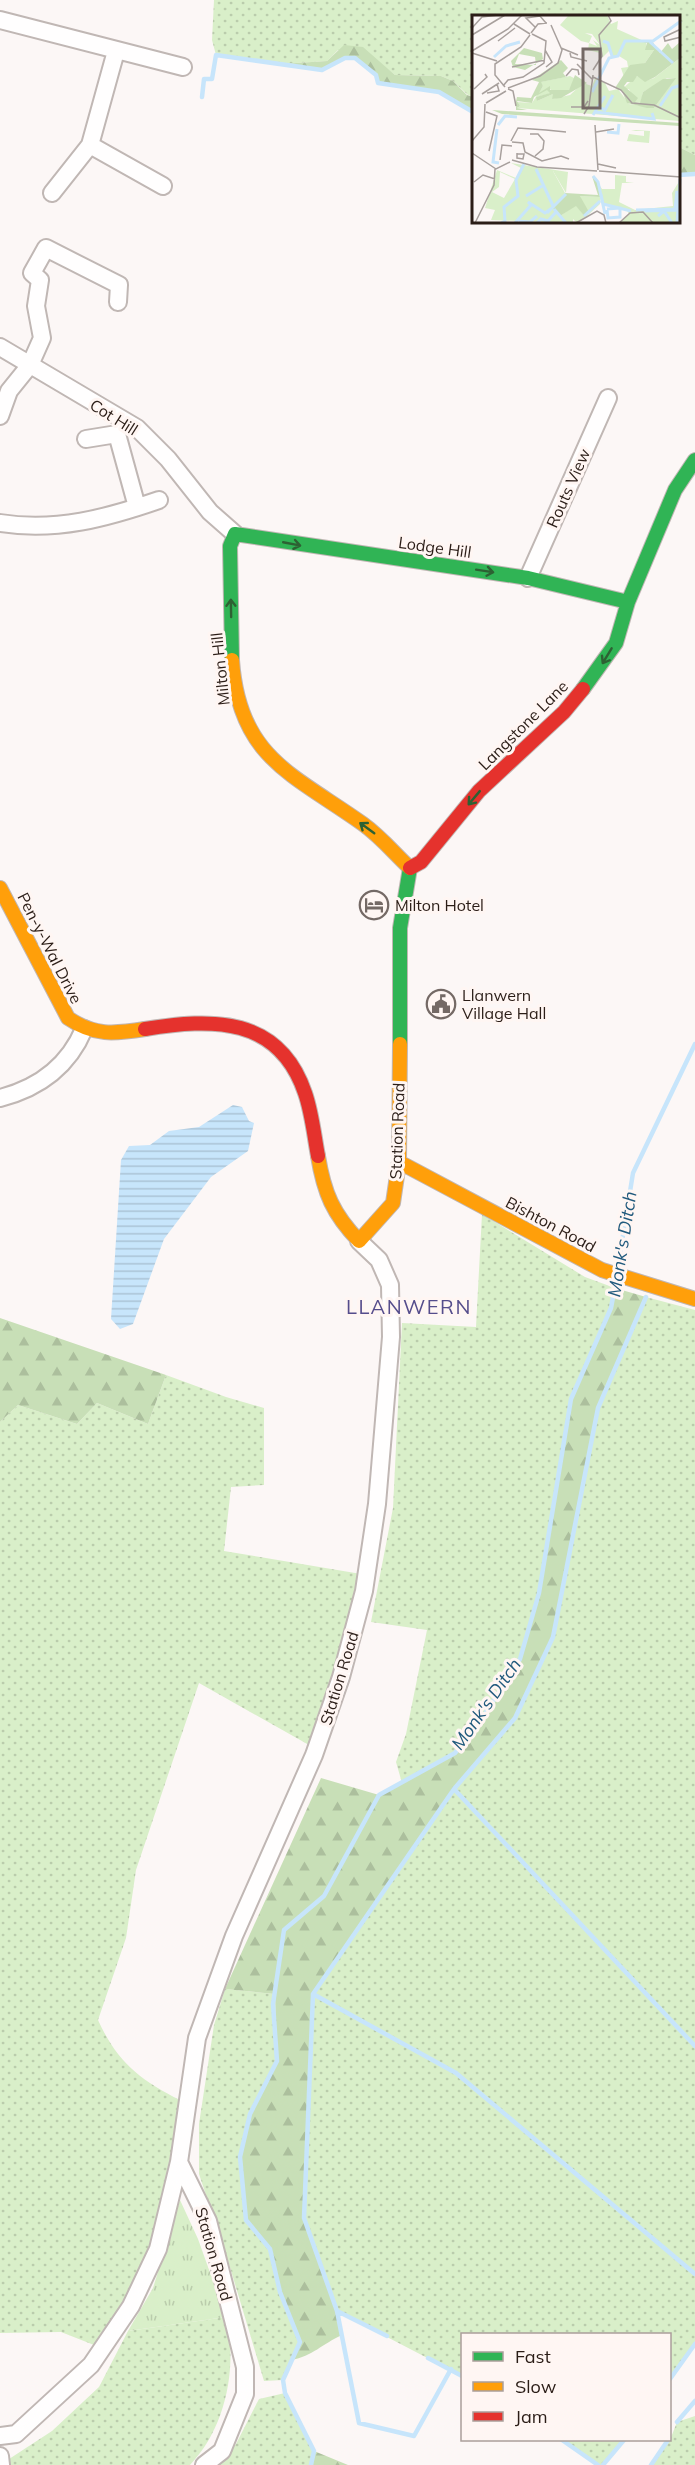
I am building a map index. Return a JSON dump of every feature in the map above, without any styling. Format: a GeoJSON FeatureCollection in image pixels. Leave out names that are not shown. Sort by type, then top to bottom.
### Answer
{"type":"FeatureCollection","features":[{"type":"Feature","properties":{"kind":"street"},"geometry":{"type":"LineString","coordinates":[[0,20],[183,67]]}},
{"type":"Feature","properties":{"kind":"street"},"geometry":{"type":"LineString","coordinates":[[52,193],[90,145],[116,51]]}},
{"type":"Feature","properties":{"kind":"street"},"geometry":{"type":"LineString","coordinates":[[90,145],[164,186]]}},
{"type":"Feature","properties":{"kind":"street"},"geometry":{"type":"LineString","coordinates":[[0,416],[9,391],[30,365],[42,339],[36,306],[39,280],[32,273],[46,248],[119,285],[118,302]]}},
{"type":"Feature","properties":{"kind":"street","name":"Cot Hill"},"geometry":{"type":"LineString","coordinates":[[0,347],[137,428],[168,459],[210,512],[235,534]]}},
{"type":"Feature","properties":{"kind":"street","name":"Routs View"},"geometry":{"type":"LineString","coordinates":[[528,578],[608,398]]}},
{"type":"Feature","properties":{"kind":"street"},"geometry":{"type":"LineString","coordinates":[[86,439],[117,434],[137,507]]}},
{"type":"Feature","properties":{"kind":"street","name":"Langstone Lane"},"geometry":{"type":"LineString","coordinates":[[410,868],[421,862],[479,791],[564,712],[616,643],[628,602],[675,490],[695,460]]}},
{"type":"Feature","properties":{"kind":"street"},"geometry":{"type":"LineString","coordinates":[[0,523],[20,526],[70,525],[159,500]]}},
{"type":"Feature","properties":{"kind":"street","name":"Lodge Hill"},"geometry":{"type":"LineString","coordinates":[[235,534],[528,578],[628,602]]}},
{"type":"Feature","properties":{"kind":"street","name":"Milton Hill"},"geometry":{"type":"LineString","coordinates":[[235,534],[230,546],[232,651],[239,708],[250,732],[279,766],[380,837],[410,868]]}},
{"type":"Feature","properties":{"kind":"street","name":"Station Road"},"geometry":{"type":"LineString","coordinates":[[204,2465],[222,2451],[238,2413],[245,2394],[245,2367],[208,2221],[179,2162],[196,2038],[234,1936],[314,1755],[341,1677],[364,1591],[377,1504],[391,1337],[390,1285],[379,1260],[359,1241],[393,1203],[399,1162],[400,928],[410,868]]}},
{"type":"Feature","properties":{"kind":"street","name":"Pen-y-Wal Drive"},"geometry":{"type":"LineString","coordinates":[[0,888],[21,921],[68,1018],[84,1029]]}},
{"type":"Feature","properties":{"kind":"street"},"geometry":{"type":"LineString","coordinates":[[0,1098],[25,1092],[56,1072],[76,1048],[84,1029],[116,1034],[194,1021],[216,1020],[242,1026],[266,1038],[277,1047],[299,1076],[312,1112],[320,1176],[330,1207],[346,1232],[359,1241]]}},
{"type":"Feature","properties":{"kind":"street","name":"Bishton Road"},"geometry":{"type":"LineString","coordinates":[[399,1162],[603,1270],[695,1299]]}},
{"type":"Feature","properties":{"kind":"street"},"geometry":{"type":"LineString","coordinates":[[0,2436],[16,2434],[91,2365],[131,2306],[158,2249],[179,2162]]}},
{"type":"Feature","properties":{"kind":"street"},"geometry":{"type":"LineString","coordinates":[[0,2456],[2,2465]]}},
{"type":"Feature","properties":{"kind":"green space"},"geometry":{"type":"Polygon","coordinates":[[[214,0],[695,0],[695,155],[680,148],[680,15],[472,15],[472,97],[453,81],[441,76],[395,75],[380,63],[338,50],[327,61],[281,64],[216,55],[212,40],[214,0]]]}},
{"type":"Feature","properties":{"kind":"green space"},"geometry":{"type":"Polygon","coordinates":[[[344,45],[363,47],[395,75],[441,76],[453,81],[467,95],[472,97],[472,111],[439,92],[378,83],[376,75],[355,58],[345,58],[322,70],[281,64],[327,61],[344,45]]]}},
{"type":"Feature","properties":{"kind":"green space"},"geometry":{"type":"Polygon","coordinates":[[[680,148],[695,155],[695,174],[680,175],[680,148]]]}},
{"type":"Feature","properties":{"kind":"green space"},"geometry":{"type":"Polygon","coordinates":[[[482,1214],[585,1277],[615,1288],[611,1308],[571,1399],[539,1593],[520,1659],[481,1720],[455,1753],[402,1783],[396,1762],[406,1734],[427,1630],[371,1622],[393,1508],[402,1323],[476,1327],[482,1214]]]}},
{"type":"Feature","properties":{"kind":"green space"},"geometry":{"type":"Polygon","coordinates":[[[615,1288],[646,1297],[598,1408],[553,1637],[515,1718],[454,1789],[313,1994],[304,2218],[337,2311],[342,2335],[312,2353],[291,2360],[300,2342],[280,2292],[270,2249],[246,2220],[240,2157],[250,2114],[277,2061],[275,1994],[225,1989],[321,1778],[379,1795],[455,1753],[481,1720],[520,1659],[539,1593],[571,1399],[611,1308],[615,1288]]]}},
{"type":"Feature","properties":{"kind":"green space"},"geometry":{"type":"Polygon","coordinates":[[[646,1297],[695,1310],[695,2344],[671,2378],[671,2333],[461,2333],[461,2375],[337,2311],[304,2218],[313,1994],[454,1789],[515,1718],[553,1637],[598,1408],[646,1297]]]}},
{"type":"Feature","properties":{"kind":"green space"},"geometry":{"type":"Polygon","coordinates":[[[0,1318],[166,1375],[148,1424],[97,1403],[77,1424],[18,1405],[0,1422],[0,1318]]]}},
{"type":"Feature","properties":{"kind":"green space"},"geometry":{"type":"Polygon","coordinates":[[[166,1375],[264,1408],[264,1485],[231,1487],[224,1551],[367,1575],[309,1745],[199,1683],[136,1870],[126,1938],[98,2020],[113,2047],[131,2068],[153,2085],[180,2100],[167,2179],[147,2253],[129,2299],[94,2345],[61,2332],[0,2333],[0,1422],[18,1405],[77,1424],[97,1403],[148,1424],[166,1375]]]}},
{"type":"Feature","properties":{"kind":"green space"},"geometry":{"type":"Polygon","coordinates":[[[225,1989],[275,1994],[277,2061],[250,2114],[246,2220],[270,2249],[280,2292],[300,2342],[283,2380],[264,2381],[199,2174],[199,2124],[214,2025],[225,1989]]]}},
{"type":"Feature","properties":{"kind":"green space"},"geometry":{"type":"Polygon","coordinates":[[[180,2200],[198,2239],[226,2317],[128,2331],[153,2288],[180,2200]]]}},
{"type":"Feature","properties":{"kind":"green space"},"geometry":{"type":"Polygon","coordinates":[[[226,2317],[230,2356],[226,2396],[212,2433],[190,2465],[7,2465],[6,2461],[52,2431],[99,2387],[128,2331],[226,2317]]]}},
{"type":"Feature","properties":{"kind":"green space"},"geometry":{"type":"Polygon","coordinates":[[[285,2393],[314,2451],[311,2465],[219,2465],[236,2444],[259,2399],[285,2393]]]}},
{"type":"Feature","properties":{"kind":"green space"},"geometry":{"type":"Polygon","coordinates":[[[695,2416],[695,2465],[651,2465],[671,2441],[677,2422],[695,2416]]]}},
{"type":"Feature","properties":{"kind":"green space"},"geometry":{"type":"Polygon","coordinates":[[[563,2441],[623,2441],[603,2465],[598,2465],[563,2441]]]}},
{"type":"Feature","properties":{"kind":"green space"},"geometry":{"type":"Polygon","coordinates":[[[314,2451],[348,2465],[311,2465],[314,2451]]]}},
{"type":"Feature","properties":{"kind":"water"},"geometry":{"type":"Polygon","coordinates":[[[233,1105],[242,1107],[249,1121],[254,1123],[248,1151],[211,1177],[164,1239],[133,1324],[120,1329],[111,1319],[121,1160],[129,1146],[150,1145],[169,1131],[199,1127],[233,1105]]]}},
{"type":"Feature","properties":{"kind":"waterway"},"geometry":{"type":"LineString","coordinates":[[202,97],[204,79],[212,79],[216,55],[322,70],[345,58],[355,58],[376,75],[378,83],[439,92],[472,111]]}},
{"type":"Feature","properties":{"kind":"waterway"},"geometry":{"type":"LineString","coordinates":[[680,175],[695,174]]}},
{"type":"Feature","properties":{"kind":"waterway","name":"Monk's Ditch"},"geometry":{"type":"LineString","coordinates":[[618,1266],[633,1173],[695,1044]]}},
{"type":"Feature","properties":{"kind":"waterway","name":"Monk's Ditch"},"geometry":{"type":"LineString","coordinates":[[311,2465],[314,2451],[285,2393],[283,2380],[300,2342],[280,2292],[270,2249],[246,2220],[240,2157],[250,2114],[277,2061],[273,2004],[284,1930],[324,1896],[379,1795],[455,1753],[481,1720],[520,1659],[539,1593],[571,1399],[611,1308],[616,1281]]}},
{"type":"Feature","properties":{"kind":"waterway"},"geometry":{"type":"LineString","coordinates":[[451,2369],[414,2436],[359,2423],[337,2311],[304,2218],[313,1994],[454,1789],[515,1718],[553,1637],[598,1408],[646,1297]]}},
{"type":"Feature","properties":{"kind":"waterway"},"geometry":{"type":"LineString","coordinates":[[454,1789],[695,2046]]}},
{"type":"Feature","properties":{"kind":"waterway"},"geometry":{"type":"LineString","coordinates":[[313,1994],[456,2073],[695,2274]]}},
{"type":"Feature","properties":{"kind":"waterway"},"geometry":{"type":"LineString","coordinates":[[337,2311],[387,2336]]}},
{"type":"Feature","properties":{"kind":"waterway"},"geometry":{"type":"LineString","coordinates":[[671,2378],[695,2344]]}},
{"type":"Feature","properties":{"kind":"waterway"},"geometry":{"type":"LineString","coordinates":[[428,2358],[461,2375]]}},
{"type":"Feature","properties":{"kind":"waterway"},"geometry":{"type":"LineString","coordinates":[[677,2422],[695,2401]]}},
{"type":"Feature","properties":{"kind":"waterway"},"geometry":{"type":"LineString","coordinates":[[563,2441],[598,2465]]}},
{"type":"Feature","properties":{"kind":"waterway"},"geometry":{"type":"LineString","coordinates":[[603,2465],[623,2441]]}},
{"type":"Feature","properties":{"kind":"waterway"},"geometry":{"type":"LineString","coordinates":[[651,2465],[667,2441]]}},
{"type":"Feature","properties":{"kind":"traffic: fast"},"geometry":{"type":"LineString","coordinates":[[583,689],[616,643],[628,602],[675,490],[695,460]]}},
{"type":"Feature","properties":{"kind":"traffic: fast"},"geometry":{"type":"LineString","coordinates":[[232,660],[230,546],[235,534],[528,578],[628,602]]}},
{"type":"Feature","properties":{"kind":"traffic: fast"},"geometry":{"type":"LineString","coordinates":[[400,1044],[400,928],[410,868]]}},
{"type":"Feature","properties":{"kind":"traffic: slow"},"geometry":{"type":"LineString","coordinates":[[232,660],[237,693],[246,720],[258,742],[293,776],[370,829],[410,868]]}},
{"type":"Feature","properties":{"kind":"traffic: slow"},"geometry":{"type":"LineString","coordinates":[[0,888],[68,1018],[96,1031],[124,1032],[145,1029]]}},
{"type":"Feature","properties":{"kind":"traffic: slow"},"geometry":{"type":"LineString","coordinates":[[318,1156],[323,1181],[331,1202],[342,1222],[359,1241],[393,1203],[399,1162],[400,1044]]}},
{"type":"Feature","properties":{"kind":"traffic: slow"},"geometry":{"type":"LineString","coordinates":[[399,1162],[602,1270],[695,1299]]}},
{"type":"Feature","properties":{"kind":"traffic: jam"},"geometry":{"type":"LineString","coordinates":[[410,868],[421,862],[479,791],[564,712],[583,689]]}},
{"type":"Feature","properties":{"kind":"traffic: jam"},"geometry":{"type":"LineString","coordinates":[[145,1029],[170,1025],[218,1024],[240,1028],[261,1036],[278,1049],[293,1068],[305,1093],[318,1156]]}},
{"type":"Feature","properties":{"kind":"place","name":"Milton Hotel"},"geometry":{"type":"Point","coordinates":[374,905]}},
{"type":"Feature","properties":{"kind":"place","name":"Llanwern Village Hall"},"geometry":{"type":"Point","coordinates":[441,1004]}},
{"type":"Feature","properties":{"kind":"district","name":"LLANWERN"},"geometry":{"type":"Point","coordinates":[409,1306]}}]}
